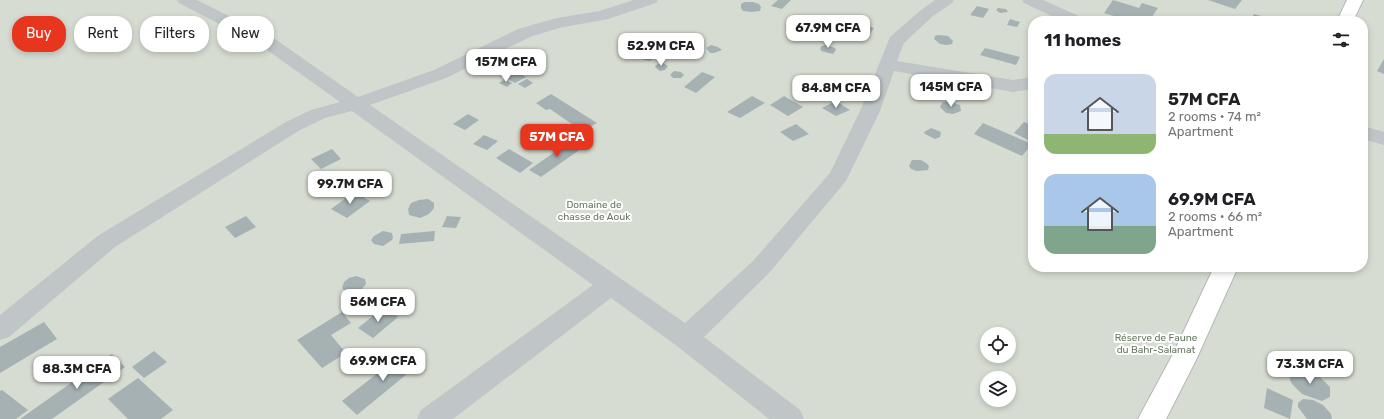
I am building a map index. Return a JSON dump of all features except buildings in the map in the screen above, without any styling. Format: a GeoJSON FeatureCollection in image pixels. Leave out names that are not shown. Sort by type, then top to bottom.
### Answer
{"type":"FeatureCollection","features":[{"type":"Feature","properties":{"kind":"main road"},"geometry":{"type":"LineString","coordinates":[[1347,16],[1355,0]]}},
{"type":"Feature","properties":{"kind":"main road"},"geometry":{"type":"LineString","coordinates":[[1152,419],[1183,360],[1224,272]]}},
{"type":"Feature","properties":{"kind":"street"},"geometry":{"type":"LineString","coordinates":[[185,0],[269,43],[686,338],[790,419]]}},
{"type":"Feature","properties":{"kind":"street"},"geometry":{"type":"LineString","coordinates":[[686,338],[761,267],[839,176],[870,111],[896,42],[927,13],[946,0]]}},
{"type":"Feature","properties":{"kind":"street"},"geometry":{"type":"LineString","coordinates":[[1030,0],[1064,16]]}},
{"type":"Feature","properties":{"kind":"street"},"geometry":{"type":"LineString","coordinates":[[0,330],[106,241],[293,126],[318,114],[356,104],[440,74],[524,33],[557,22],[602,16],[634,2]]}},
{"type":"Feature","properties":{"kind":"street"},"geometry":{"type":"LineString","coordinates":[[887,65],[1013,86],[1028,84]]}},
{"type":"Feature","properties":{"kind":"street"},"geometry":{"type":"LineString","coordinates":[[1368,134],[1384,140]]}},
{"type":"Feature","properties":{"kind":"street"},"geometry":{"type":"LineString","coordinates":[[431,419],[611,285]]}},
{"type":"Feature","properties":{"kind":"green space","name":"Domaine de chasse de Aouk"},"geometry":{"type":"Polygon","coordinates":[[[0,0],[1384,0],[1384,419],[0,419],[0,0]]]}},
{"type":"Feature","properties":{"kind":"park label","name":"Réserve de Faune du Bahr-Salamat"},"geometry":{"type":"Point","coordinates":[1156,342]}}]}
